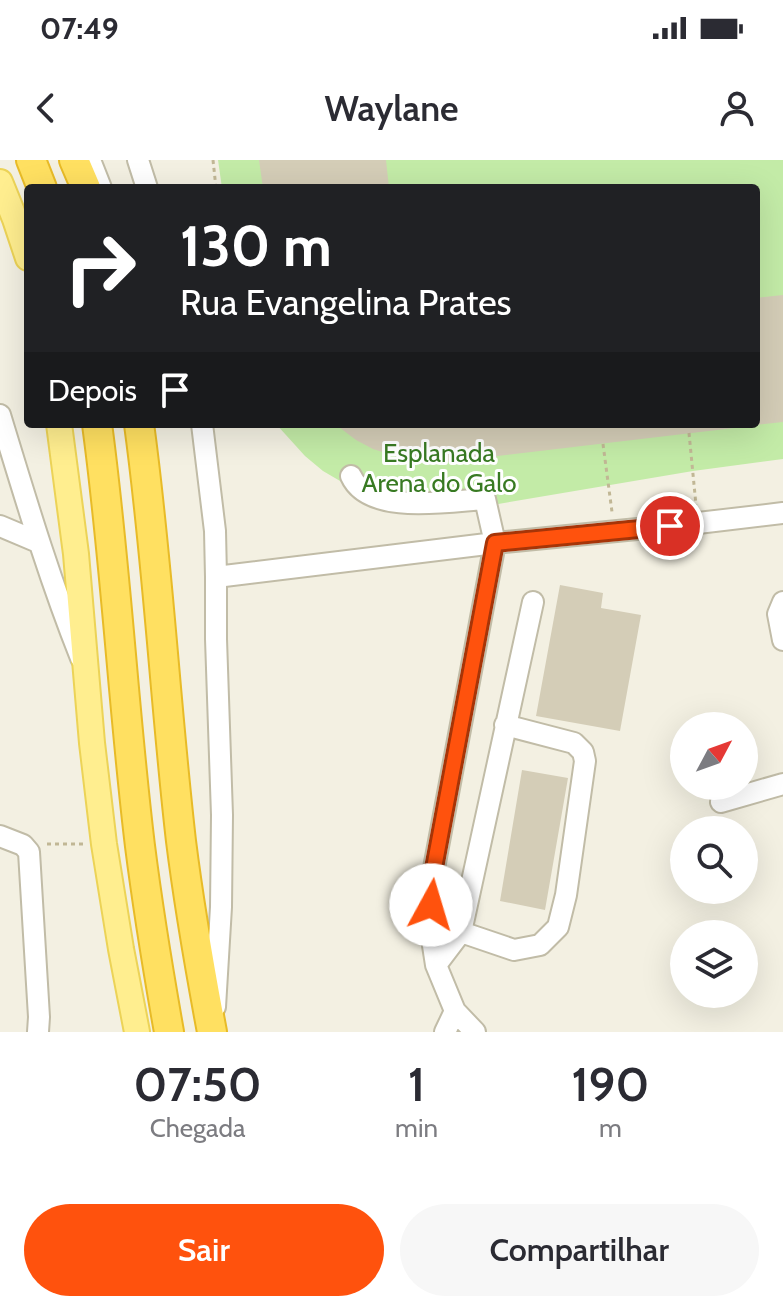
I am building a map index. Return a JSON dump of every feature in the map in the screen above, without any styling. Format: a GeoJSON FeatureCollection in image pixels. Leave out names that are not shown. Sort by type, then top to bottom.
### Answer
{"type":"FeatureCollection","features":[{"type":"Feature","properties":{"kind":"highway"},"geometry":{"type":"LineString","coordinates":[[31,160],[40,184]]}},
{"type":"Feature","properties":{"kind":"highway"},"geometry":{"type":"LineString","coordinates":[[74,160],[84,184]]}},
{"type":"Feature","properties":{"kind":"highway"},"geometry":{"type":"LineString","coordinates":[[98,428],[140,843],[169,1032]]}},
{"type":"Feature","properties":{"kind":"highway"},"geometry":{"type":"LineString","coordinates":[[139,428],[157,575],[181,841],[196,952],[213,1032]]}},
{"type":"Feature","properties":{"kind":"main road"},"geometry":{"type":"LineString","coordinates":[[0,182],[24,246]]}},
{"type":"Feature","properties":{"kind":"main road"},"geometry":{"type":"LineString","coordinates":[[60,428],[76,554],[104,844],[137,1032]]}},
{"type":"Feature","properties":{"kind":"street"},"geometry":{"type":"LineString","coordinates":[[90,160],[99,184]]}},
{"type":"Feature","properties":{"kind":"street"},"geometry":{"type":"LineString","coordinates":[[138,160],[146,184]]}},
{"type":"Feature","properties":{"kind":"street"},"geometry":{"type":"LineString","coordinates":[[0,415],[38,542],[85,669]]}},
{"type":"Feature","properties":{"kind":"street"},"geometry":{"type":"LineString","coordinates":[[202,428],[215,531],[222,815],[213,1032]]}},
{"type":"Feature","properties":{"kind":"street"},"geometry":{"type":"LineString","coordinates":[[351,476],[362,492],[392,502],[485,499],[495,543],[431,884],[430,926],[436,965],[455,1011],[475,1032]]}},
{"type":"Feature","properties":{"kind":"street"},"geometry":{"type":"LineString","coordinates":[[216,577],[495,543],[783,513]]}},
{"type":"Feature","properties":{"kind":"street"},"geometry":{"type":"LineString","coordinates":[[0,526],[38,542]]}},
{"type":"Feature","properties":{"kind":"street"},"geometry":{"type":"LineString","coordinates":[[436,965],[461,932],[533,602]]}},
{"type":"Feature","properties":{"kind":"street"},"geometry":{"type":"LineString","coordinates":[[783,602],[778,614],[783,640]]}},
{"type":"Feature","properties":{"kind":"street"},"geometry":{"type":"LineString","coordinates":[[461,932],[514,950],[540,945],[558,927],[566,895],[585,761],[583,752],[574,743],[505,725]]}},
{"type":"Feature","properties":{"kind":"street"},"geometry":{"type":"LineString","coordinates":[[721,802],[783,784]]}},
{"type":"Feature","properties":{"kind":"street"},"geometry":{"type":"LineString","coordinates":[[0,836],[14,840],[29,852],[38,1032]]}},
{"type":"Feature","properties":{"kind":"street"},"geometry":{"type":"LineString","coordinates":[[445,1032],[455,1011]]}},
{"type":"Feature","properties":{"kind":"path"},"geometry":{"type":"LineString","coordinates":[[214,162],[216,184]]}},
{"type":"Feature","properties":{"kind":"path"},"geometry":{"type":"LineString","coordinates":[[689,433],[698,523]]}},
{"type":"Feature","properties":{"kind":"path"},"geometry":{"type":"LineString","coordinates":[[603,444],[614,532]]}},
{"type":"Feature","properties":{"kind":"path"},"geometry":{"type":"LineString","coordinates":[[23,845],[104,844]]}},
{"type":"Feature","properties":{"kind":"green space","name":"Esplanada Arena do Galo"},"geometry":{"type":"Polygon","coordinates":[[[218,160],[783,160],[783,459],[457,511],[364,495],[323,471],[280,428],[760,428],[760,184],[221,184],[218,160]]]}},
{"type":"Feature","properties":{"kind":"building"},"geometry":{"type":"Polygon","coordinates":[[[259,160],[386,160],[389,184],[262,184],[259,160]]]}},
{"type":"Feature","properties":{"kind":"building"},"geometry":{"type":"Polygon","coordinates":[[[783,295],[783,422],[760,425],[760,298],[783,295]]]}},
{"type":"Feature","properties":{"kind":"building"},"geometry":{"type":"Polygon","coordinates":[[[340,428],[734,428],[431,464],[373,449],[340,428]]]}},
{"type":"Feature","properties":{"kind":"building"},"geometry":{"type":"Polygon","coordinates":[[[560,585],[603,593],[601,608],[641,615],[620,731],[536,716],[560,585]]]}},
{"type":"Feature","properties":{"kind":"building"},"geometry":{"type":"Polygon","coordinates":[[[522,770],[568,778],[545,910],[500,901],[522,770]]]}},
{"type":"Feature","properties":{"kind":"route"},"geometry":{"type":"LineString","coordinates":[[431,905],[431,884],[495,543],[670,526]]}}]}
